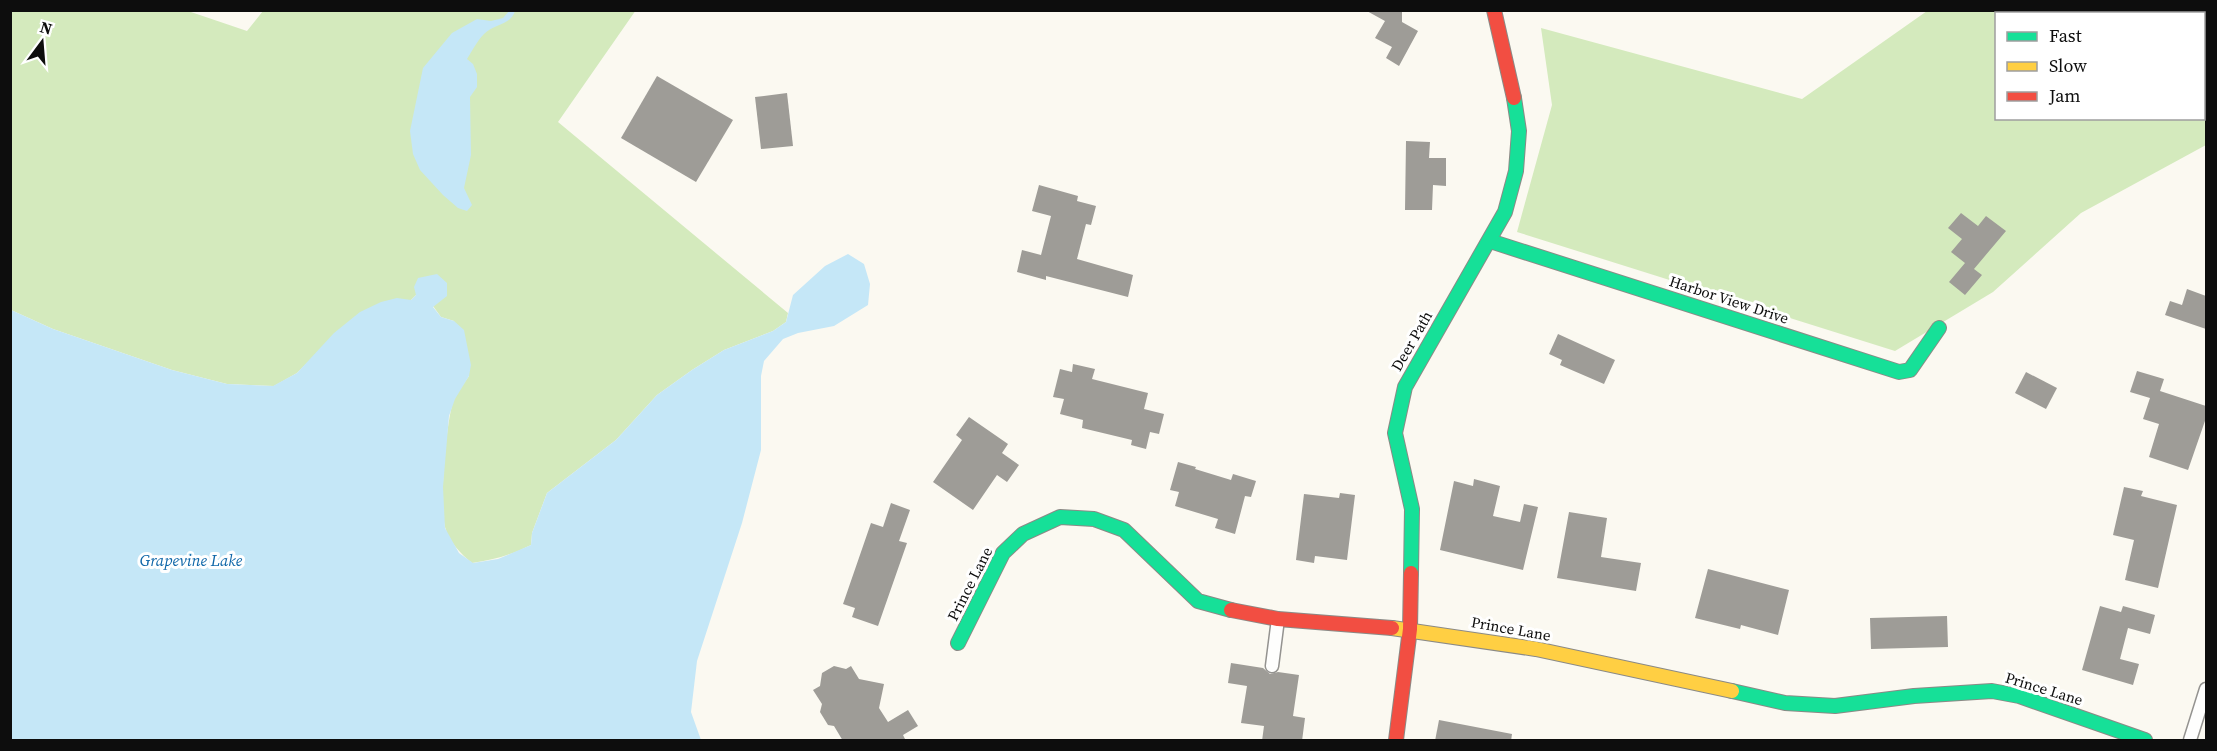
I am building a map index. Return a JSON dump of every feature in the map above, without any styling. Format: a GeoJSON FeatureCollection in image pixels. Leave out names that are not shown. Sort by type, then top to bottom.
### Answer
{"type":"FeatureCollection","features":[{"type":"Feature","properties":{"kind":"street","name":"Deer Path"},"geometry":{"type":"LineString","coordinates":[[1396,741],[1410,629],[1412,509],[1395,433],[1397,421],[1405,387],[1505,212],[1516,171],[1519,131],[1516,108],[1494,10]]}},
{"type":"Feature","properties":{"kind":"street","name":"Harbor View Drive"},"geometry":{"type":"LineString","coordinates":[[1490,241],[1899,372],[1910,370],[1939,328]]}},
{"type":"Feature","properties":{"kind":"street","name":"Prince Lane"},"geometry":{"type":"LineString","coordinates":[[958,643],[1004,554],[1023,534],[1061,517],[1094,519],[1124,530],[1198,601],[1214,607],[1278,619],[1410,629],[1536,649],[1785,703],[1835,706],[1914,696],[1992,691],[2019,696],[2145,741]]}},
{"type":"Feature","properties":{"kind":"street"},"geometry":{"type":"LineString","coordinates":[[1272,666],[1278,619]]}},
{"type":"Feature","properties":{"kind":"street"},"geometry":{"type":"LineString","coordinates":[[2190,741],[2206,688]]}},
{"type":"Feature","properties":{"kind":"green space"},"geometry":{"type":"Polygon","coordinates":[[[636,10],[558,122],[788,313],[786,322],[773,331],[724,350],[657,395],[616,440],[547,493],[532,533],[531,545],[502,557],[472,563],[449,538],[443,516],[444,463],[448,425],[454,399],[469,376],[454,321],[441,317],[433,306],[416,295],[314,356],[297,373],[274,386],[227,384],[172,370],[53,329],[11,310],[11,11],[188,11],[247,31],[263,11],[636,10]]]}},
{"type":"Feature","properties":{"kind":"green space"},"geometry":{"type":"Polygon","coordinates":[[[1927,11],[2206,11],[2206,145],[2081,213],[1993,292],[1895,351],[1517,232],[1552,105],[1541,28],[1802,99],[1927,11]]]}},
{"type":"Feature","properties":{"kind":"water"},"geometry":{"type":"Polygon","coordinates":[[[510,10],[515,11],[513,16],[484,34],[467,59],[473,64],[477,74],[477,87],[470,97],[471,155],[464,188],[472,205],[467,211],[458,208],[443,195],[420,170],[413,154],[410,131],[423,68],[452,33],[477,19],[491,21],[503,18],[510,10]]]}},
{"type":"Feature","properties":{"kind":"water","name":"Grapevine Lake"},"geometry":{"type":"Polygon","coordinates":[[[848,254],[864,264],[870,284],[868,305],[834,326],[798,333],[783,339],[764,361],[761,376],[761,450],[742,523],[697,661],[691,712],[701,740],[11,740],[11,310],[53,329],[172,370],[227,384],[273,386],[297,373],[334,333],[360,312],[381,302],[397,298],[411,300],[416,295],[414,287],[418,278],[437,274],[447,283],[447,296],[433,307],[441,317],[454,321],[464,330],[471,365],[469,376],[455,399],[449,416],[443,487],[445,528],[459,553],[473,563],[498,559],[531,545],[532,533],[547,493],[616,440],[657,395],[724,350],[773,331],[786,322],[793,295],[825,266],[848,254]]]}},
{"type":"Feature","properties":{"kind":"building"},"geometry":{"type":"Polygon","coordinates":[[[1365,10],[1402,10],[1402,22],[1418,31],[1399,66],[1386,58],[1392,47],[1375,38],[1385,21],[1365,10]]]}},
{"type":"Feature","properties":{"kind":"building"},"geometry":{"type":"Polygon","coordinates":[[[657,76],[733,120],[696,182],[621,138],[657,76]]]}},
{"type":"Feature","properties":{"kind":"building"},"geometry":{"type":"Polygon","coordinates":[[[787,93],[793,146],[761,149],[755,97],[787,93]]]}},
{"type":"Feature","properties":{"kind":"building"},"geometry":{"type":"Polygon","coordinates":[[[1406,141],[1430,142],[1429,158],[1446,158],[1446,186],[1433,185],[1432,210],[1405,210],[1406,141]]]}},
{"type":"Feature","properties":{"kind":"building"},"geometry":{"type":"Polygon","coordinates":[[[1039,185],[1078,196],[1077,201],[1096,206],[1091,225],[1086,224],[1077,259],[1133,275],[1128,297],[1046,276],[1046,280],[1017,272],[1022,250],[1041,255],[1051,216],[1032,211],[1039,185]]]}},
{"type":"Feature","properties":{"kind":"building"},"geometry":{"type":"Polygon","coordinates":[[[1961,213],[1978,226],[1986,216],[2006,231],[1974,269],[1982,275],[1965,295],[1949,282],[1965,263],[1951,252],[1962,239],[1948,228],[1961,213]]]}},
{"type":"Feature","properties":{"kind":"building"},"geometry":{"type":"Polygon","coordinates":[[[2187,289],[2206,296],[2206,329],[2165,315],[2170,301],[2182,305],[2187,289]]]}},
{"type":"Feature","properties":{"kind":"building"},"geometry":{"type":"Polygon","coordinates":[[[1558,334],[1615,360],[1604,384],[1560,365],[1562,360],[1549,354],[1558,334]]]}},
{"type":"Feature","properties":{"kind":"building"},"geometry":{"type":"Polygon","coordinates":[[[1073,364],[1095,369],[1092,379],[1148,393],[1144,409],[1164,414],[1159,434],[1150,432],[1146,449],[1131,445],[1132,440],[1082,428],[1083,420],[1060,414],[1064,399],[1053,397],[1060,369],[1072,372],[1073,364]]]}},
{"type":"Feature","properties":{"kind":"building"},"geometry":{"type":"Polygon","coordinates":[[[2137,371],[2164,379],[2160,391],[2206,406],[2206,418],[2188,470],[2149,457],[2159,424],[2143,419],[2150,398],[2130,392],[2137,371]]]}},
{"type":"Feature","properties":{"kind":"building"},"geometry":{"type":"Polygon","coordinates":[[[2026,372],[2057,388],[2046,409],[2015,393],[2026,372]]]}},
{"type":"Feature","properties":{"kind":"building"},"geometry":{"type":"Polygon","coordinates":[[[969,417],[1008,444],[1002,453],[1019,465],[1007,482],[997,475],[973,510],[933,482],[962,440],[956,435],[969,417]]]}},
{"type":"Feature","properties":{"kind":"building"},"geometry":{"type":"Polygon","coordinates":[[[1178,462],[1231,480],[1233,474],[1256,481],[1251,497],[1245,496],[1235,534],[1215,528],[1218,519],[1175,506],[1179,492],[1170,490],[1178,462]]]}},
{"type":"Feature","properties":{"kind":"building"},"geometry":{"type":"Polygon","coordinates":[[[1474,479],[1500,486],[1493,516],[1520,522],[1524,504],[1538,507],[1523,570],[1440,550],[1454,481],[1473,486],[1474,479]]]}},
{"type":"Feature","properties":{"kind":"building"},"geometry":{"type":"Polygon","coordinates":[[[2124,487],[2143,491],[2141,496],[2177,505],[2158,588],[2125,580],[2134,540],[2113,535],[2124,487]]]}},
{"type":"Feature","properties":{"kind":"building"},"geometry":{"type":"Polygon","coordinates":[[[1340,493],[1355,495],[1347,560],[1315,556],[1314,563],[1296,560],[1304,494],[1339,498],[1340,493]]]}},
{"type":"Feature","properties":{"kind":"building"},"geometry":{"type":"Polygon","coordinates":[[[891,503],[910,510],[899,541],[907,543],[878,626],[852,617],[855,608],[843,604],[871,523],[883,527],[891,503]]]}},
{"type":"Feature","properties":{"kind":"building"},"geometry":{"type":"Polygon","coordinates":[[[1569,512],[1607,518],[1601,557],[1641,563],[1636,591],[1557,578],[1569,512]]]}},
{"type":"Feature","properties":{"kind":"building"},"geometry":{"type":"Polygon","coordinates":[[[1708,569],[1789,590],[1778,635],[1741,625],[1740,629],[1695,618],[1708,569]]]}},
{"type":"Feature","properties":{"kind":"building"},"geometry":{"type":"Polygon","coordinates":[[[2100,606],[2121,612],[2123,606],[2155,615],[2150,634],[2128,628],[2120,659],[2139,664],[2133,685],[2082,670],[2100,606]]]}},
{"type":"Feature","properties":{"kind":"building"},"geometry":{"type":"Polygon","coordinates":[[[1947,616],[1948,647],[1871,649],[1870,618],[1947,616]]]}},
{"type":"Feature","properties":{"kind":"building"},"geometry":{"type":"Polygon","coordinates":[[[1231,663],[1263,668],[1270,674],[1278,672],[1299,675],[1293,716],[1305,718],[1302,741],[1262,741],[1264,726],[1241,723],[1247,686],[1228,683],[1231,663]]]}},
{"type":"Feature","properties":{"kind":"building"},"geometry":{"type":"Polygon","coordinates":[[[834,666],[846,669],[851,666],[859,679],[884,684],[879,708],[888,722],[908,710],[918,726],[903,735],[906,741],[843,741],[834,726],[828,725],[820,712],[822,704],[813,690],[820,686],[822,673],[834,666]]]}},
{"type":"Feature","properties":{"kind":"building"},"geometry":{"type":"Polygon","coordinates":[[[1439,720],[1512,734],[1511,741],[1435,741],[1439,720]]]}},
{"type":"Feature","properties":{"kind":"traffic: fast"},"geometry":{"type":"LineString","coordinates":[[1411,573],[1412,509],[1395,433],[1405,387],[1505,212],[1516,171],[1519,131],[1514,98]]}},
{"type":"Feature","properties":{"kind":"traffic: fast"},"geometry":{"type":"LineString","coordinates":[[1490,241],[1899,372],[1910,370],[1939,328]]}},
{"type":"Feature","properties":{"kind":"traffic: fast"},"geometry":{"type":"LineString","coordinates":[[958,643],[1003,553],[1023,534],[1060,517],[1094,519],[1124,530],[1198,601],[1231,610]]}},
{"type":"Feature","properties":{"kind":"traffic: fast"},"geometry":{"type":"LineString","coordinates":[[1732,691],[1785,703],[1835,706],[1914,696],[1992,691],[2019,696],[2145,740]]}},
{"type":"Feature","properties":{"kind":"traffic: slow"},"geometry":{"type":"LineString","coordinates":[[1392,628],[1536,649],[1732,691]]}},
{"type":"Feature","properties":{"kind":"traffic: jam"},"geometry":{"type":"LineString","coordinates":[[1494,10],[1514,98]]}},
{"type":"Feature","properties":{"kind":"traffic: jam"},"geometry":{"type":"LineString","coordinates":[[1396,740],[1410,629],[1411,573]]}},
{"type":"Feature","properties":{"kind":"traffic: jam"},"geometry":{"type":"LineString","coordinates":[[1231,610],[1278,619],[1392,628]]}}]}
